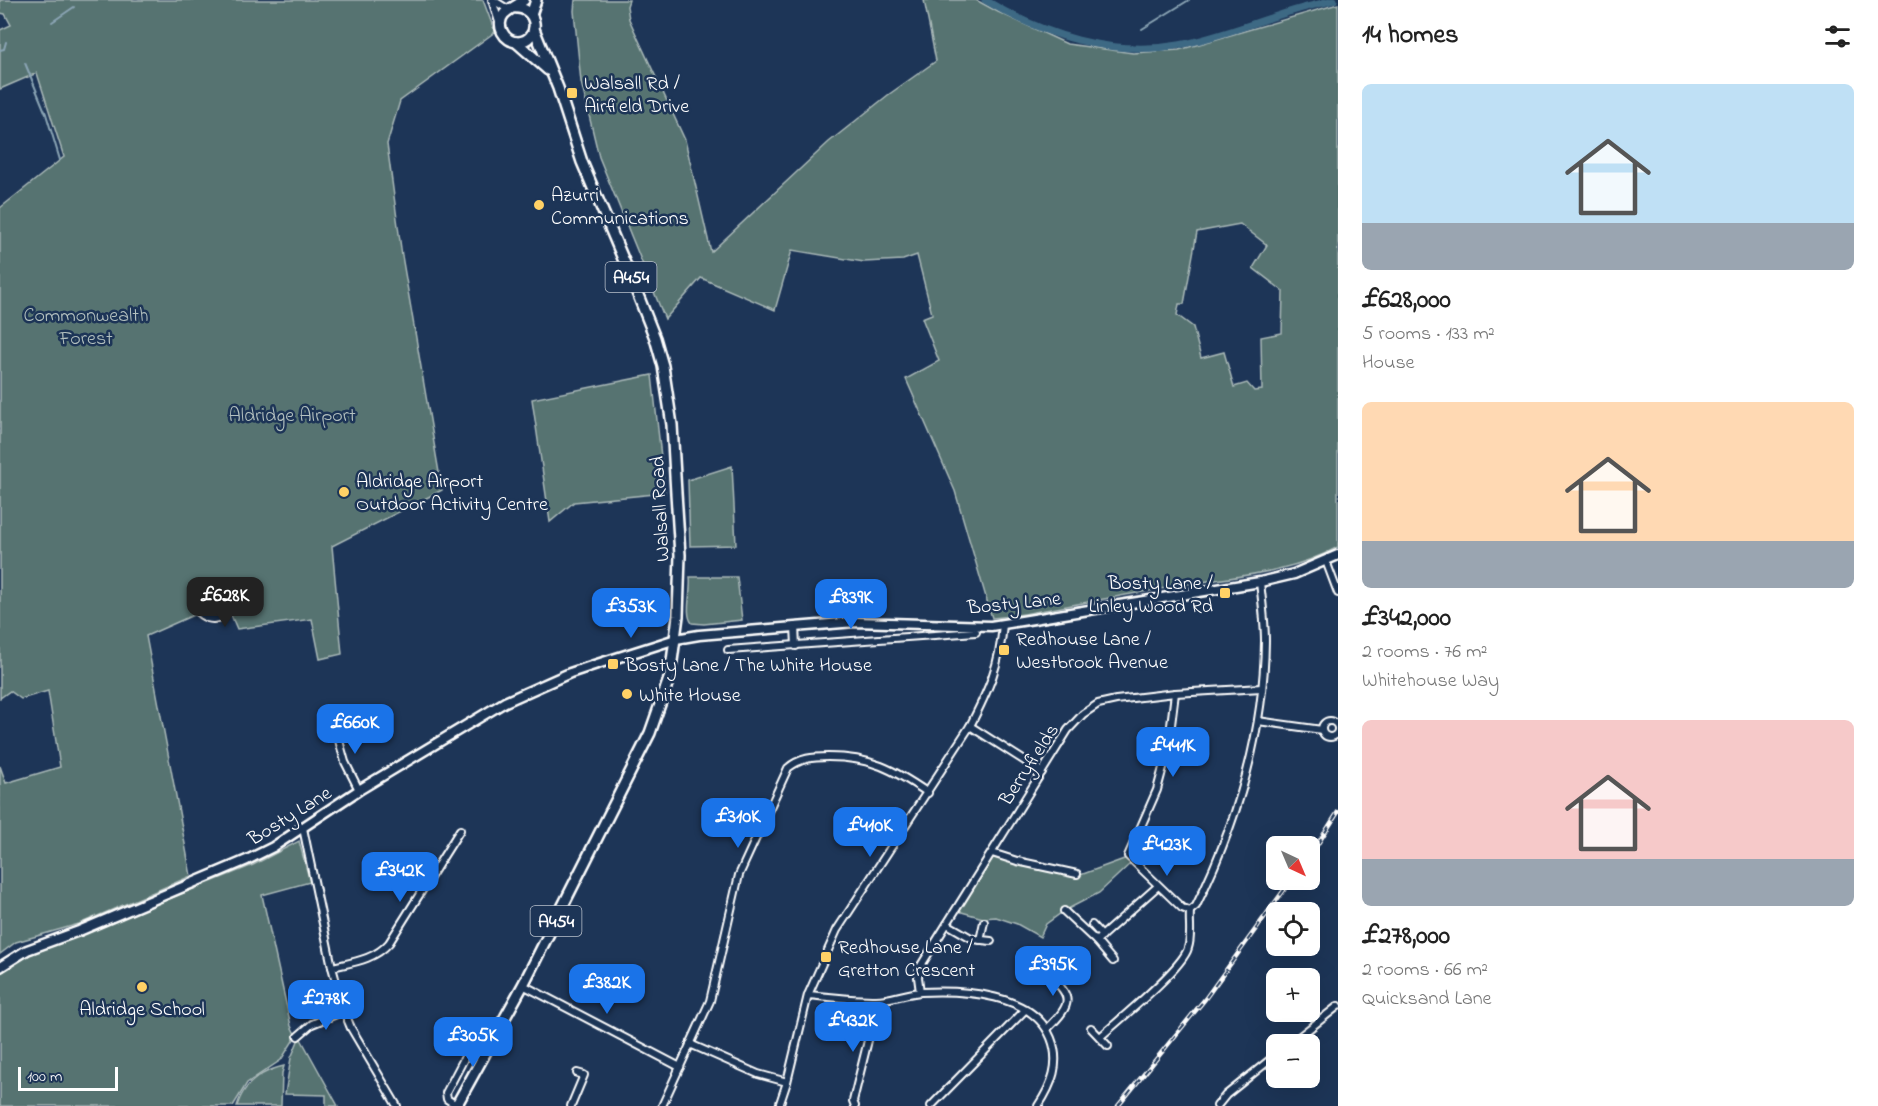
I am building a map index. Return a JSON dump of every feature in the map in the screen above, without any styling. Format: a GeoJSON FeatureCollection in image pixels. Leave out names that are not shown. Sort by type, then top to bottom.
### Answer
{"type":"FeatureCollection","features":[{"type":"Feature","properties":{"kind":"main road"},"geometry":{"type":"LineString","coordinates":[[511,9],[522,8],[531,15],[534,29],[526,39],[516,42],[505,37],[500,26],[502,17],[511,9],[524,0]]}},
{"type":"Feature","properties":{"kind":"main road"},"geometry":{"type":"LineString","coordinates":[[531,15],[536,0]]}},
{"type":"Feature","properties":{"kind":"main road","name":"Walsall Road"},"geometry":{"type":"LineString","coordinates":[[456,1106],[523,985],[650,733],[670,676],[680,588],[672,425],[663,366],[655,338],[632,280],[582,162],[558,88],[534,29]]}},
{"type":"Feature","properties":{"kind":"main road","name":"Walsall Road"},"geometry":{"type":"LineString","coordinates":[[516,42],[550,71]]}},
{"type":"Feature","properties":{"kind":"main road","name":"Bosty Lane"},"geometry":{"type":"LineString","coordinates":[[0,967],[27,950],[79,931],[273,847],[360,790],[505,702],[570,673],[676,639],[855,622],[991,626],[1260,582],[1294,574],[1338,555]]}},
{"type":"Feature","properties":{"kind":"street"},"geometry":{"type":"LineString","coordinates":[[493,0],[511,9]]}},
{"type":"Feature","properties":{"kind":"street"},"geometry":{"type":"LineString","coordinates":[[493,0],[500,26]]}},
{"type":"Feature","properties":{"kind":"street"},"geometry":{"type":"LineString","coordinates":[[1326,561],[1338,593]]}},
{"type":"Feature","properties":{"kind":"street"},"geometry":{"type":"LineString","coordinates":[[1100,1037],[1154,989],[1183,958],[1189,945],[1190,911],[1196,906],[1216,865],[1240,802],[1258,720],[1262,688],[1265,640],[1260,582]]}},
{"type":"Feature","properties":{"kind":"street"},"geometry":{"type":"LineString","coordinates":[[195,609],[201,617],[211,619],[224,616],[229,610],[229,593]]}},
{"type":"Feature","properties":{"kind":"street"},"geometry":{"type":"LineString","coordinates":[[779,1106],[808,995],[837,930],[970,726],[986,696],[996,668],[1001,650],[1003,624]]}},
{"type":"Feature","properties":{"kind":"street"},"geometry":{"type":"LineString","coordinates":[[795,626],[796,646]]}},
{"type":"Feature","properties":{"kind":"street","name":"Bosty Lane"},"geometry":{"type":"LineString","coordinates":[[728,651],[744,646],[796,646],[976,632]]}},
{"type":"Feature","properties":{"kind":"street","name":"Berryfields"},"geometry":{"type":"LineString","coordinates":[[920,993],[918,977],[920,967],[1068,730],[1083,714],[1098,704],[1116,700],[1175,693],[1262,688]]}},
{"type":"Feature","properties":{"kind":"street"},"geometry":{"type":"LineString","coordinates":[[1175,693],[1168,749],[1157,790],[1128,856],[1182,908],[1190,911]]}},
{"type":"Feature","properties":{"kind":"street"},"geometry":{"type":"LineString","coordinates":[[1258,720],[1322,730]]}},
{"type":"Feature","properties":{"kind":"street"},"geometry":{"type":"LineString","coordinates":[[335,726],[345,762],[360,790]]}},
{"type":"Feature","properties":{"kind":"street"},"geometry":{"type":"LineString","coordinates":[[970,726],[1042,771]]}},
{"type":"Feature","properties":{"kind":"street"},"geometry":{"type":"LineString","coordinates":[[662,1106],[710,1001],[739,875],[788,768],[801,759],[850,757],[885,768],[928,793]]}},
{"type":"Feature","properties":{"kind":"street"},"geometry":{"type":"LineString","coordinates":[[303,828],[332,967],[344,1011],[351,1028],[398,1106]]}},
{"type":"Feature","properties":{"kind":"street"},"geometry":{"type":"LineString","coordinates":[[332,967],[370,958],[389,943],[460,830]]}},
{"type":"Feature","properties":{"kind":"street"},"geometry":{"type":"LineString","coordinates":[[448,834],[454,840]]}},
{"type":"Feature","properties":{"kind":"street"},"geometry":{"type":"LineString","coordinates":[[992,853],[1077,874]]}},
{"type":"Feature","properties":{"kind":"street"},"geometry":{"type":"LineString","coordinates":[[1096,941],[1158,886]]}},
{"type":"Feature","properties":{"kind":"street"},"geometry":{"type":"LineString","coordinates":[[1064,911],[1096,941],[1113,961]]}},
{"type":"Feature","properties":{"kind":"street"},"geometry":{"type":"LineString","coordinates":[[980,940],[984,922]]}},
{"type":"Feature","properties":{"kind":"street"},"geometry":{"type":"LineString","coordinates":[[947,924],[966,936],[991,941]]}},
{"type":"Feature","properties":{"kind":"street"},"geometry":{"type":"LineString","coordinates":[[1092,926],[1102,936]]}},
{"type":"Feature","properties":{"kind":"street"},"geometry":{"type":"LineString","coordinates":[[1042,966],[1062,988],[1067,1001],[1064,1013],[1047,1029]]}},
{"type":"Feature","properties":{"kind":"street"},"geometry":{"type":"LineString","coordinates":[[1048,974],[1056,967]]}},
{"type":"Feature","properties":{"kind":"street"},"geometry":{"type":"LineString","coordinates":[[523,985],[680,1067]]}},
{"type":"Feature","properties":{"kind":"street"},"geometry":{"type":"LineString","coordinates":[[808,995],[878,1000],[920,993],[968,993],[1015,1003],[1035,1015],[1047,1029],[1055,1051],[1056,1068],[1053,1078],[1038,1106]]}},
{"type":"Feature","properties":{"kind":"street"},"geometry":{"type":"LineString","coordinates":[[855,1106],[853,1101],[878,1000]]}},
{"type":"Feature","properties":{"kind":"street"},"geometry":{"type":"LineString","coordinates":[[1303,1034],[1338,1006]]}},
{"type":"Feature","properties":{"kind":"street"},"geometry":{"type":"LineString","coordinates":[[931,1106],[1026,1010]]}},
{"type":"Feature","properties":{"kind":"street"},"geometry":{"type":"LineString","coordinates":[[298,1036],[312,1024],[344,1011]]}},
{"type":"Feature","properties":{"kind":"street"},"geometry":{"type":"LineString","coordinates":[[1091,1028],[1108,1046]]}},
{"type":"Feature","properties":{"kind":"street","name":"Walsall Road"},"geometry":{"type":"LineString","coordinates":[[456,1106],[447,1099],[446,1093],[478,1032],[484,1029],[495,1034]]}},
{"type":"Feature","properties":{"kind":"street"},"geometry":{"type":"LineString","coordinates":[[690,1044],[758,1074],[787,1082]]}},
{"type":"Feature","properties":{"kind":"street"},"geometry":{"type":"LineString","coordinates":[[1217,1106],[1226,1095],[1266,1063]]}},
{"type":"Feature","properties":{"kind":"street"},"geometry":{"type":"LineString","coordinates":[[571,1106],[584,1075],[577,1073]]}},
{"type":"Feature","properties":{"kind":"green space"},"geometry":{"type":"Polygon","coordinates":[[[0,0],[483,0],[495,32],[400,101],[387,144],[402,256],[442,490],[332,546],[342,654],[320,659],[312,619],[237,629],[225,601],[146,636],[191,876],[79,924],[16,942],[0,954],[0,766],[6,783],[60,767],[48,691],[21,699],[10,691],[0,698],[0,208],[64,157],[37,73],[0,89],[0,30],[11,25],[5,14],[0,13],[0,0]]]}},
{"type":"Feature","properties":{"kind":"green space"},"geometry":{"type":"Polygon","coordinates":[[[575,0],[629,0],[627,6],[629,19],[685,140],[711,252],[829,142],[888,95],[936,61],[924,0],[976,0],[1067,44],[1133,53],[1179,50],[1338,4],[1338,547],[1301,563],[1263,572],[992,618],[955,491],[906,379],[939,361],[922,318],[932,314],[917,255],[903,260],[864,262],[792,250],[775,310],[701,278],[665,319],[599,157],[581,82],[574,11],[575,0]],[[1240,224],[1197,232],[1184,304],[1179,304],[1177,315],[1193,327],[1201,358],[1224,352],[1234,387],[1247,383],[1254,391],[1262,390],[1261,337],[1282,333],[1283,291],[1253,268],[1267,245],[1240,224]]]}},
{"type":"Feature","properties":{"kind":"green space"},"geometry":{"type":"Polygon","coordinates":[[[652,375],[665,493],[574,502],[550,522],[532,399],[652,375]]]}},
{"type":"Feature","properties":{"kind":"green space"},"geometry":{"type":"Polygon","coordinates":[[[732,466],[736,545],[690,546],[688,480],[732,466]]]}},
{"type":"Feature","properties":{"kind":"green space"},"geometry":{"type":"Polygon","coordinates":[[[690,577],[737,577],[742,620],[692,623],[688,608],[690,577]]]}},
{"type":"Feature","properties":{"kind":"green space","name":"Aldridge School"},"geometry":{"type":"Polygon","coordinates":[[[299,841],[310,882],[262,895],[291,1026],[296,1036],[281,1060],[247,1083],[233,1106],[0,1106],[0,973],[29,955],[253,865],[299,841]]]}},
{"type":"Feature","properties":{"kind":"green space"},"geometry":{"type":"Polygon","coordinates":[[[992,856],[1016,864],[1075,877],[1127,858],[1131,863],[1099,893],[1064,911],[1046,924],[1040,937],[1017,924],[996,917],[983,918],[958,911],[992,856]]]}},
{"type":"Feature","properties":{"kind":"green space"},"geometry":{"type":"Polygon","coordinates":[[[301,1039],[338,1106],[326,1106],[326,1095],[285,1094],[291,1058],[301,1039]]]}},
{"type":"Feature","properties":{"kind":"green space"},"geometry":{"type":"Polygon","coordinates":[[[284,1066],[281,1106],[237,1106],[244,1091],[255,1079],[268,1071],[284,1066]]]}},
{"type":"Feature","properties":{"kind":"waterway"},"geometry":{"type":"LineString","coordinates":[[985,0],[1054,33],[1078,40],[1128,48],[1154,48],[1193,42],[1334,0]]}},
{"type":"Feature","properties":{"kind":"waterway"},"geometry":{"type":"LineString","coordinates":[[1142,29],[1189,0]]}},
{"type":"Feature","properties":{"kind":"waterway"},"geometry":{"type":"LineString","coordinates":[[52,22],[74,7]]}},
{"type":"Feature","properties":{"kind":"waterway"},"geometry":{"type":"LineString","coordinates":[[0,50],[4,49],[6,42]]}},
{"type":"Feature","properties":{"kind":"waterway"},"geometry":{"type":"LineString","coordinates":[[25,63],[46,114],[60,160]]}},
{"type":"Feature","properties":{"kind":"railway"},"geometry":{"type":"LineString","coordinates":[[1320,840],[1338,812]]}},
{"type":"Feature","properties":{"kind":"railway"},"geometry":{"type":"LineString","coordinates":[[1118,1106],[1205,999],[1284,890]]}},
{"type":"Feature","properties":{"kind":"place","name":"Walsall Rd / Airfield Drive"},"geometry":{"type":"Point","coordinates":[572,93]}},
{"type":"Feature","properties":{"kind":"place","name":"Azurri Communications"},"geometry":{"type":"Point","coordinates":[539,205]}},
{"type":"Feature","properties":{"kind":"place","name":"Aldridge Airport Outdoor Activity Centre"},"geometry":{"type":"Point","coordinates":[344,492]}},
{"type":"Feature","properties":{"kind":"place","name":"Bosty Lane / Linley Wood Rd"},"geometry":{"type":"Point","coordinates":[1225,593]}},
{"type":"Feature","properties":{"kind":"place","name":"Redhouse Lane / Westbrook Avenue"},"geometry":{"type":"Point","coordinates":[1004,650]}},
{"type":"Feature","properties":{"kind":"place","name":"Bosty Lane / The White House"},"geometry":{"type":"Point","coordinates":[613,664]}},
{"type":"Feature","properties":{"kind":"place","name":"White House"},"geometry":{"type":"Point","coordinates":[627,694]}},
{"type":"Feature","properties":{"kind":"place","name":"Redhouse Lane / Gretton Crescent"},"geometry":{"type":"Point","coordinates":[826,957]}},
{"type":"Feature","properties":{"kind":"place","name":"Aldridge School"},"geometry":{"type":"Point","coordinates":[142,987]}},
{"type":"Feature","properties":{"kind":"park label","name":"Commonwealth Forest"},"geometry":{"type":"Point","coordinates":[86,326]}},
{"type":"Feature","properties":{"kind":"park label","name":"Aldridge Airport"},"geometry":{"type":"Point","coordinates":[292,414]}}]}
